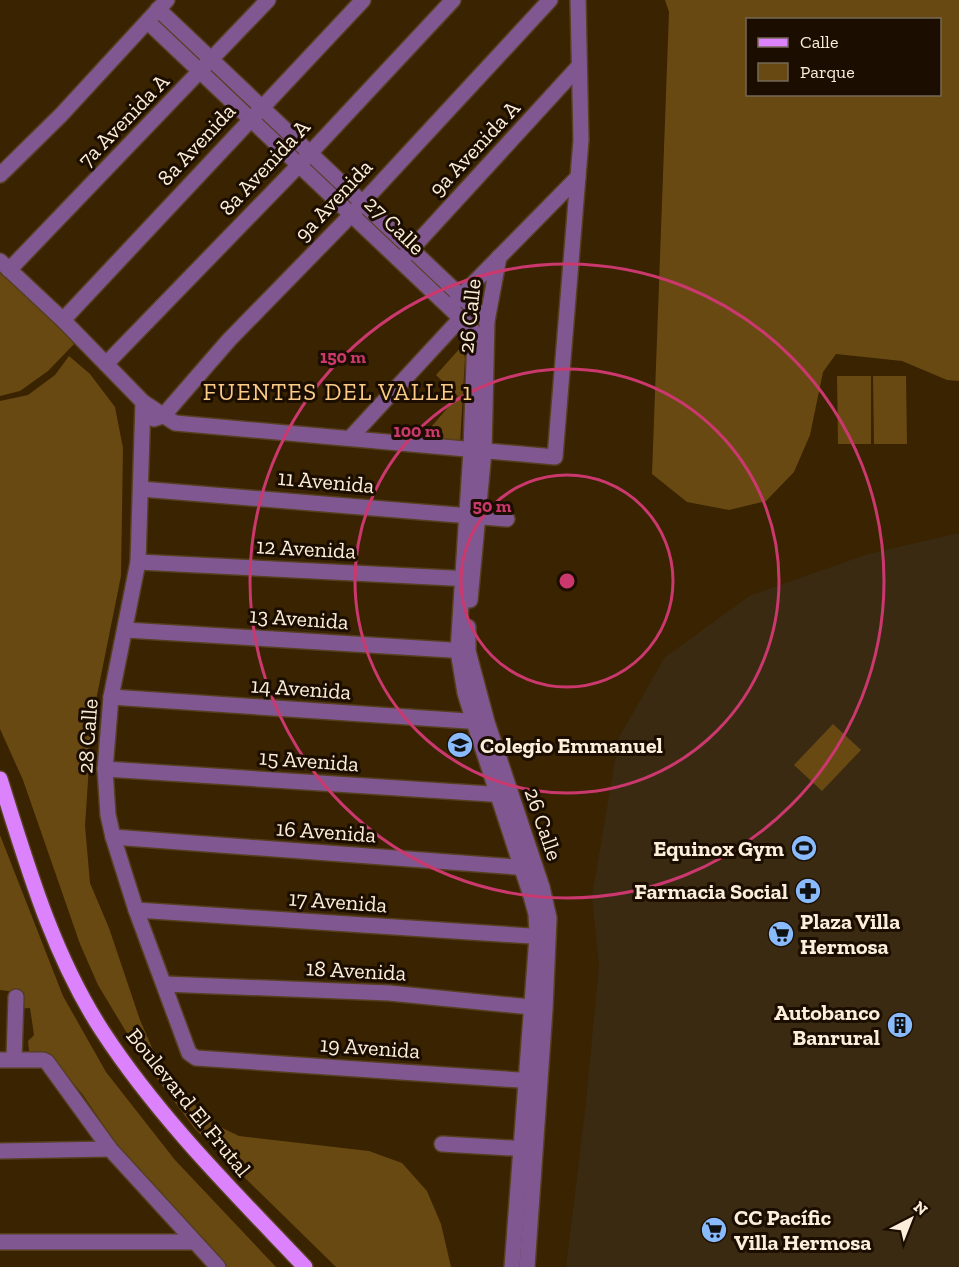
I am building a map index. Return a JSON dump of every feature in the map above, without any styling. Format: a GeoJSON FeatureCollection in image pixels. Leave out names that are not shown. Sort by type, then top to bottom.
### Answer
{"type":"FeatureCollection","features":[{"type":"Feature","properties":{"kind":"main road","name":"Boulevard El Frutal"},"geometry":{"type":"LineString","coordinates":[[0,779],[46,915],[102,1031],[156,1105],[193,1148],[305,1267]]}},
{"type":"Feature","properties":{"kind":"street","name":"7a Avenida A"},"geometry":{"type":"LineString","coordinates":[[4,265],[211,61],[268,0]]}},
{"type":"Feature","properties":{"kind":"street","name":"8a Avenida"},"geometry":{"type":"LineString","coordinates":[[63,320],[363,0]]}},
{"type":"Feature","properties":{"kind":"street","name":"8a Avenida A"},"geometry":{"type":"LineString","coordinates":[[106,364],[304,159],[453,0]]}},
{"type":"Feature","properties":{"kind":"street","name":"9a Avenida"},"geometry":{"type":"LineString","coordinates":[[143,423],[163,416],[229,340],[357,209],[550,0]]}},
{"type":"Feature","properties":{"kind":"street"},"geometry":{"type":"LineString","coordinates":[[4,265],[63,320],[143,402],[175,423],[555,456],[581,140],[578,0]]}},
{"type":"Feature","properties":{"kind":"street","name":"27 Calle"},"geometry":{"type":"LineString","coordinates":[[163,5],[211,61],[261,107],[304,159]]}},
{"type":"Feature","properties":{"kind":"street"},"geometry":{"type":"LineString","coordinates":[[0,175],[61,115],[163,5]]}},
{"type":"Feature","properties":{"kind":"street","name":"27 Calle"},"geometry":{"type":"LineString","coordinates":[[148,22],[250,119],[304,159],[405,255],[472,330],[476,339]]}},
{"type":"Feature","properties":{"kind":"street","name":"9a Avenida A"},"geometry":{"type":"LineString","coordinates":[[405,255],[579,66]]}},
{"type":"Feature","properties":{"kind":"street"},"geometry":{"type":"LineString","coordinates":[[351,437],[455,313],[462,296],[578,177]]}},
{"type":"Feature","properties":{"kind":"street","name":"27 Calle"},"geometry":{"type":"LineString","coordinates":[[405,255],[462,296],[487,321]]}},
{"type":"Feature","properties":{"kind":"street","name":"26 Calle"},"geometry":{"type":"LineString","coordinates":[[499,257],[487,321],[463,651],[465,693],[480,722],[528,868],[536,914],[543,936],[527,1149],[512,1267]]}},
{"type":"Feature","properties":{"kind":"street","name":"26 Calle"},"geometry":{"type":"LineString","coordinates":[[476,339],[478,450]]}},
{"type":"Feature","properties":{"kind":"street","name":"28 Calle"},"geometry":{"type":"LineString","coordinates":[[143,402],[138,562],[111,697],[105,769],[108,814],[136,910],[189,1053],[196,1058]]}},
{"type":"Feature","properties":{"kind":"street","name":"11 Avenida"},"geometry":{"type":"LineString","coordinates":[[141,489],[507,519]]}},
{"type":"Feature","properties":{"kind":"street","name":"12 Avenida"},"geometry":{"type":"LineString","coordinates":[[138,562],[467,578]]}},
{"type":"Feature","properties":{"kind":"street","name":"13 Avenida"},"geometry":{"type":"LineString","coordinates":[[126,630],[463,651]]}},
{"type":"Feature","properties":{"kind":"street","name":"14 Avenida"},"geometry":{"type":"LineString","coordinates":[[111,697],[480,722]]}},
{"type":"Feature","properties":{"kind":"street","name":"15 Avenida"},"geometry":{"type":"LineString","coordinates":[[105,769],[504,795]]}},
{"type":"Feature","properties":{"kind":"street","name":"16 Avenida"},"geometry":{"type":"LineString","coordinates":[[113,837],[528,868]]}},
{"type":"Feature","properties":{"kind":"street","name":"17 Avenida"},"geometry":{"type":"LineString","coordinates":[[136,910],[543,936]]}},
{"type":"Feature","properties":{"kind":"street","name":"18 Avenida"},"geometry":{"type":"LineString","coordinates":[[164,984],[389,993],[538,1008]]}},
{"type":"Feature","properties":{"kind":"street"},"geometry":{"type":"LineString","coordinates":[[16,996],[7,1059],[45,1060],[110,1149],[218,1267]]}},
{"type":"Feature","properties":{"kind":"street","name":"19 Avenida"},"geometry":{"type":"LineString","coordinates":[[196,1058],[533,1081]]}},
{"type":"Feature","properties":{"kind":"street"},"geometry":{"type":"LineString","coordinates":[[442,1144],[527,1149]]}},
{"type":"Feature","properties":{"kind":"street"},"geometry":{"type":"LineString","coordinates":[[0,1151],[110,1149]]}},
{"type":"Feature","properties":{"kind":"street","name":"26 Calle"},"geometry":{"type":"LineString","coordinates":[[527,1149],[527,1267]]}},
{"type":"Feature","properties":{"kind":"street"},"geometry":{"type":"LineString","coordinates":[[0,1242],[193,1242]]}},
{"type":"Feature","properties":{"kind":"shaded area"},"geometry":{"type":"Polygon","coordinates":[[[959,533],[959,1267],[566,1267],[586,1102],[599,965],[592,896],[619,737],[665,657],[751,595],[868,554],[959,533]]]}},
{"type":"Feature","properties":{"kind":"green space"},"geometry":{"type":"Polygon","coordinates":[[[665,0],[959,0],[959,381],[947,380],[902,361],[836,354],[823,372],[810,435],[794,472],[766,501],[729,510],[687,502],[652,474],[669,12],[665,0]]]}},
{"type":"Feature","properties":{"kind":"green space"},"geometry":{"type":"Polygon","coordinates":[[[0,268],[76,342],[48,371],[20,391],[0,396],[0,268]]]}},
{"type":"Feature","properties":{"kind":"green space"},"geometry":{"type":"Polygon","coordinates":[[[462,346],[465,358],[460,444],[418,442],[458,396],[436,375],[462,346]]]}},
{"type":"Feature","properties":{"kind":"green space"},"geometry":{"type":"Polygon","coordinates":[[[69,356],[90,374],[115,407],[123,448],[121,576],[92,720],[85,826],[90,883],[109,928],[140,1020],[156,1057],[187,1097],[212,1123],[239,1136],[369,1151],[402,1163],[427,1191],[441,1224],[451,1267],[336,1267],[195,1129],[143,1060],[98,985],[80,944],[23,780],[0,729],[0,401],[28,395],[55,375],[69,356]]]}},
{"type":"Feature","properties":{"kind":"green space"},"geometry":{"type":"Polygon","coordinates":[[[837,376],[871,376],[871,444],[838,444],[837,376]]]}},
{"type":"Feature","properties":{"kind":"green space"},"geometry":{"type":"Polygon","coordinates":[[[873,376],[906,376],[907,444],[874,444],[873,376]]]}},
{"type":"Feature","properties":{"kind":"green space"},"geometry":{"type":"Polygon","coordinates":[[[833,724],[861,750],[822,791],[794,765],[833,724]]]}},
{"type":"Feature","properties":{"kind":"green space"},"geometry":{"type":"Polygon","coordinates":[[[0,835],[63,996],[106,1072],[175,1160],[276,1267],[223,1267],[131,1166],[83,1095],[62,1070],[29,1051],[28,1041],[34,1035],[30,1008],[16,1009],[15,992],[0,990],[0,835]]]}},
{"type":"Feature","properties":{"kind":"place","name":"Colegio Emmanuel"},"geometry":{"type":"Point","coordinates":[460,745]}},
{"type":"Feature","properties":{"kind":"place","name":"Equinox Gym"},"geometry":{"type":"Point","coordinates":[804,848]}},
{"type":"Feature","properties":{"kind":"place","name":"Farmacia Social"},"geometry":{"type":"Point","coordinates":[808,891]}},
{"type":"Feature","properties":{"kind":"place","name":"Plaza Villa Hermosa"},"geometry":{"type":"Point","coordinates":[781,934]}},
{"type":"Feature","properties":{"kind":"place","name":"Autobanco Banrural"},"geometry":{"type":"Point","coordinates":[900,1025]}},
{"type":"Feature","properties":{"kind":"place","name":"CC Pacífic Villa Hermosa"},"geometry":{"type":"Point","coordinates":[714,1230]}},
{"type":"Feature","properties":{"kind":"district","name":"FUENTES DEL VALLE 1"},"geometry":{"type":"Point","coordinates":[338,392]}}]}
